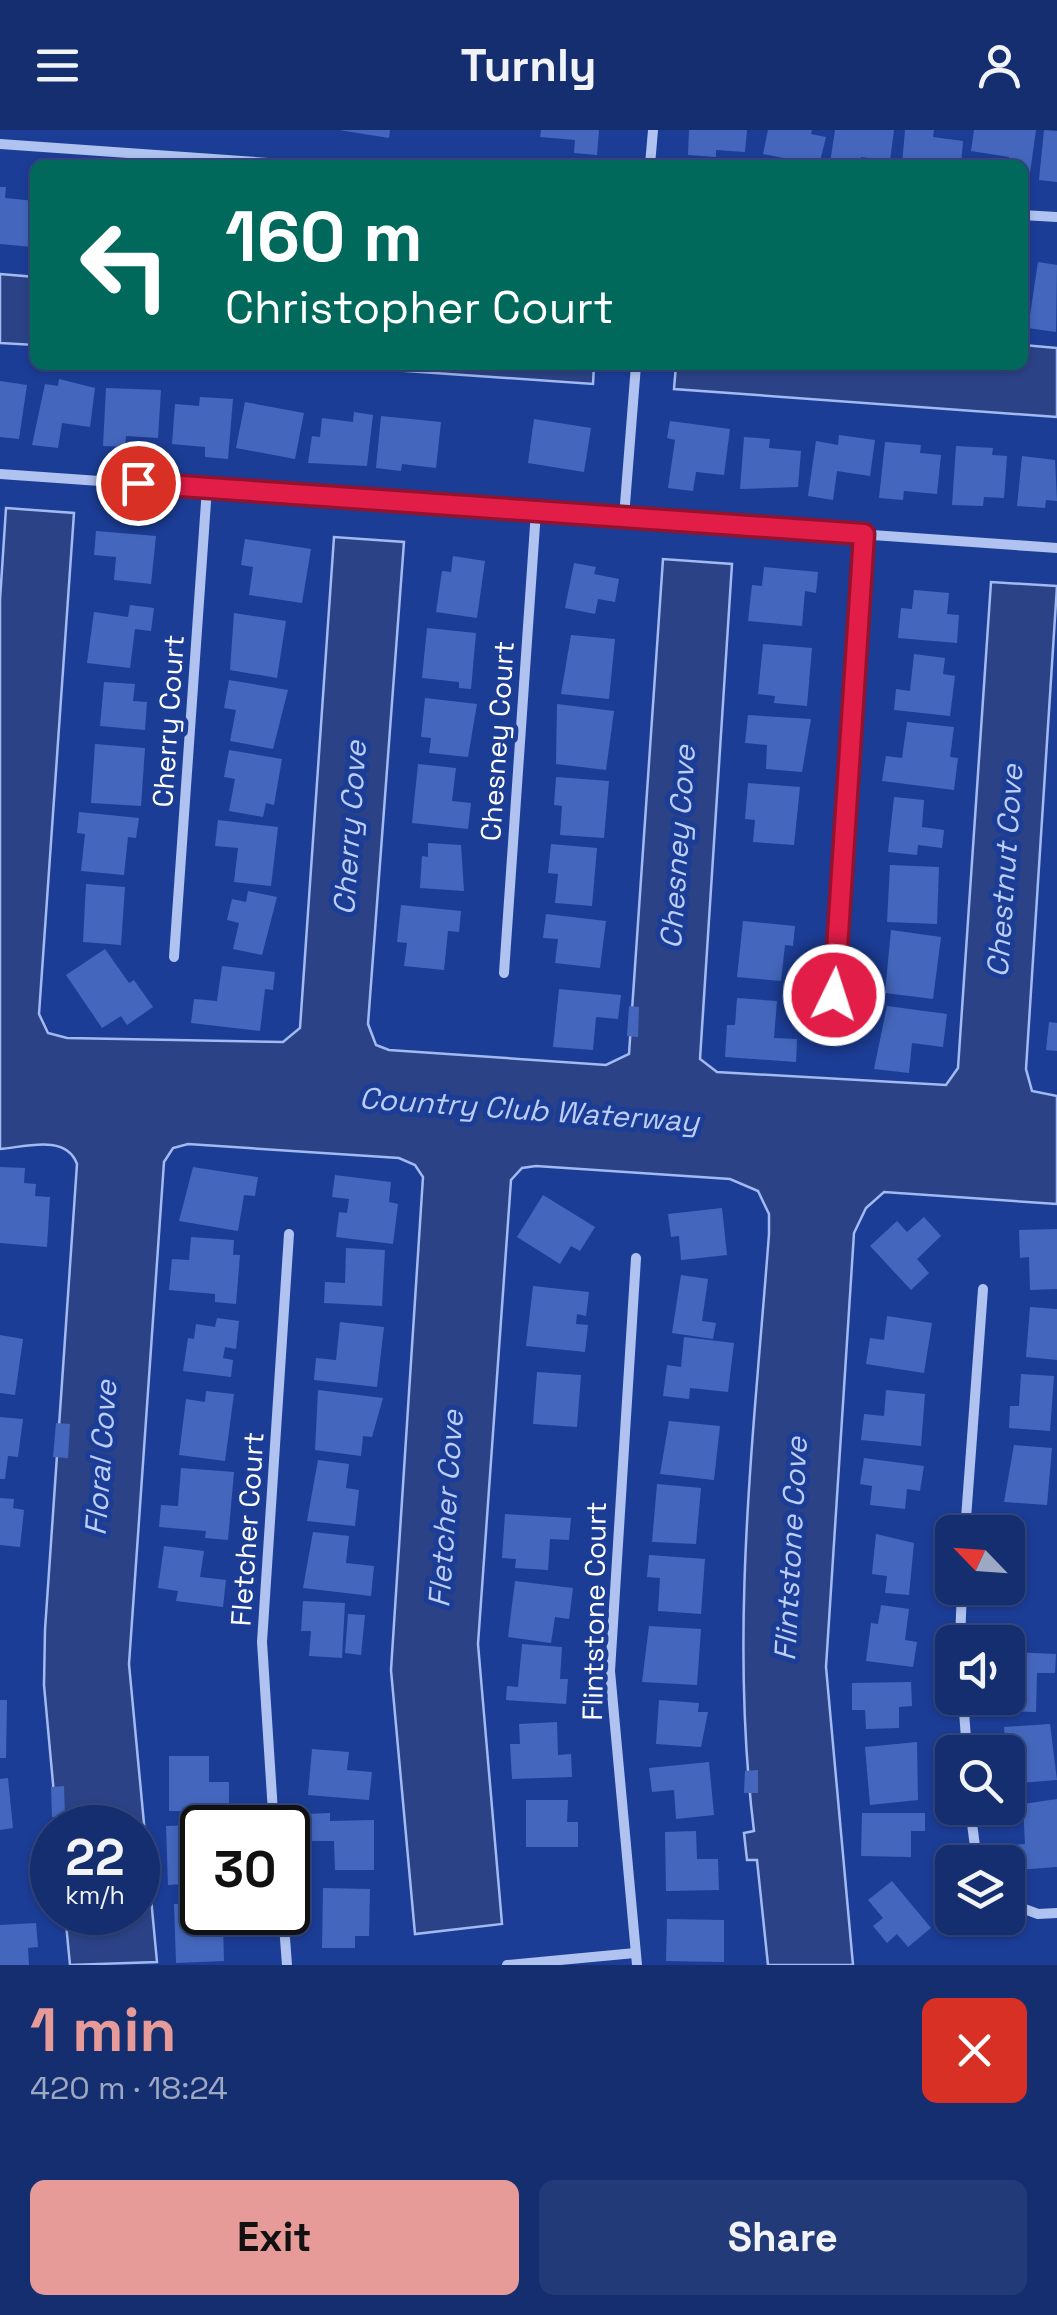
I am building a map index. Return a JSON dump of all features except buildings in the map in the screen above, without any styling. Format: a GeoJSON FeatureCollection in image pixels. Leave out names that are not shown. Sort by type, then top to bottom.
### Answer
{"type":"FeatureCollection","features":[{"type":"Feature","properties":{"kind":"street"},"geometry":{"type":"LineString","coordinates":[[650,160],[653,130]]}},
{"type":"Feature","properties":{"kind":"street"},"geometry":{"type":"LineString","coordinates":[[0,144],[226,160]]}},
{"type":"Feature","properties":{"kind":"street"},"geometry":{"type":"LineString","coordinates":[[1028,215],[1057,217]]}},
{"type":"Feature","properties":{"kind":"street"},"geometry":{"type":"LineString","coordinates":[[624,517],[636,370]]}},
{"type":"Feature","properties":{"kind":"street"},"geometry":{"type":"LineString","coordinates":[[0,474],[1057,548]]}},
{"type":"Feature","properties":{"kind":"street","name":"Cherry Court"},"geometry":{"type":"LineString","coordinates":[[174,957],[207,488]]}},
{"type":"Feature","properties":{"kind":"street","name":"Chesney Court"},"geometry":{"type":"LineString","coordinates":[[504,974],[536,511]]}},
{"type":"Feature","properties":{"kind":"street"},"geometry":{"type":"LineString","coordinates":[[834,995],[864,534]]}},
{"type":"Feature","properties":{"kind":"street","name":"Fletcher Court"},"geometry":{"type":"LineString","coordinates":[[273,1805],[262,1642],[290,1234]]}},
{"type":"Feature","properties":{"kind":"street","name":"Flintstone Court"},"geometry":{"type":"LineString","coordinates":[[636,1258],[610,1658],[636,1959]]}},
{"type":"Feature","properties":{"kind":"street"},"geometry":{"type":"LineString","coordinates":[[966,1515],[983,1288]]}},
{"type":"Feature","properties":{"kind":"street"},"geometry":{"type":"LineString","coordinates":[[1025,1910],[1057,1913]]}},
{"type":"Feature","properties":{"kind":"street"},"geometry":{"type":"LineString","coordinates":[[285,1935],[288,1965]]}},
{"type":"Feature","properties":{"kind":"street"},"geometry":{"type":"LineString","coordinates":[[507,1965],[636,1959]]}},
{"type":"Feature","properties":{"kind":"water"},"geometry":{"type":"Polygon","coordinates":[[[0,274],[30,277],[30,345],[0,343],[0,274]]]}},
{"type":"Feature","properties":{"kind":"water"},"geometry":{"type":"Polygon","coordinates":[[[1028,345],[1057,348],[1057,417],[674,389],[676,370],[1028,370],[1028,345]]]}},
{"type":"Feature","properties":{"kind":"water"},"geometry":{"type":"Polygon","coordinates":[[[392,370],[594,370],[593,384],[392,370]]]}},
{"type":"Feature","properties":{"kind":"water"},"geometry":{"type":"Polygon","coordinates":[[[6,508],[74,513],[39,1014],[48,1033],[67,1038],[283,1042],[300,1028],[334,537],[404,542],[368,1024],[376,1045],[389,1050],[606,1065],[629,1054],[663,559],[732,564],[700,1059],[717,1072],[946,1085],[958,1068],[991,582],[1057,586],[1026,1069],[1032,1091],[1057,1096],[1057,1204],[884,1192],[866,1208],[854,1233],[826,1667],[853,1965],[768,1965],[757,1860],[747,1860],[744,1833],[754,1831],[744,1682],[746,1532],[769,1214],[758,1191],[730,1179],[536,1166],[522,1168],[511,1180],[478,1644],[502,1924],[415,1934],[391,1670],[423,1177],[415,1165],[399,1158],[188,1144],[173,1148],[164,1162],[129,1664],[142,1805],[55,1805],[44,1685],[45,1630],[77,1164],[64,1149],[44,1144],[0,1149],[0,600],[6,508]]]}},
{"type":"Feature","properties":{"kind":"water"},"geometry":{"type":"Polygon","coordinates":[[[67,1935],[154,1935],[157,1962],[70,1965],[67,1935]]]}},
{"type":"Feature","properties":{"kind":"route"},"geometry":{"type":"LineString","coordinates":[[138,483],[864,534],[834,995]]}},
{"type":"Feature","properties":{"kind":"water label","name":"Cherry Cove"},"geometry":{"type":"Point","coordinates":[350,828]}},
{"type":"Feature","properties":{"kind":"water label","name":"Chesney Cove"},"geometry":{"type":"Point","coordinates":[678,847]}},
{"type":"Feature","properties":{"kind":"water label","name":"Chestnut Cove"},"geometry":{"type":"Point","coordinates":[1005,871]}},
{"type":"Feature","properties":{"kind":"water label","name":"Country Club Waterway"},"geometry":{"type":"Point","coordinates":[529,1110]}},
{"type":"Feature","properties":{"kind":"water label","name":"Floral Cove"},"geometry":{"type":"Point","coordinates":[101,1458]}},
{"type":"Feature","properties":{"kind":"water label","name":"Fletcher Cove"},"geometry":{"type":"Point","coordinates":[446,1509]}},
{"type":"Feature","properties":{"kind":"water label","name":"Flintstone Cove"},"geometry":{"type":"Point","coordinates":[791,1549]}}]}
